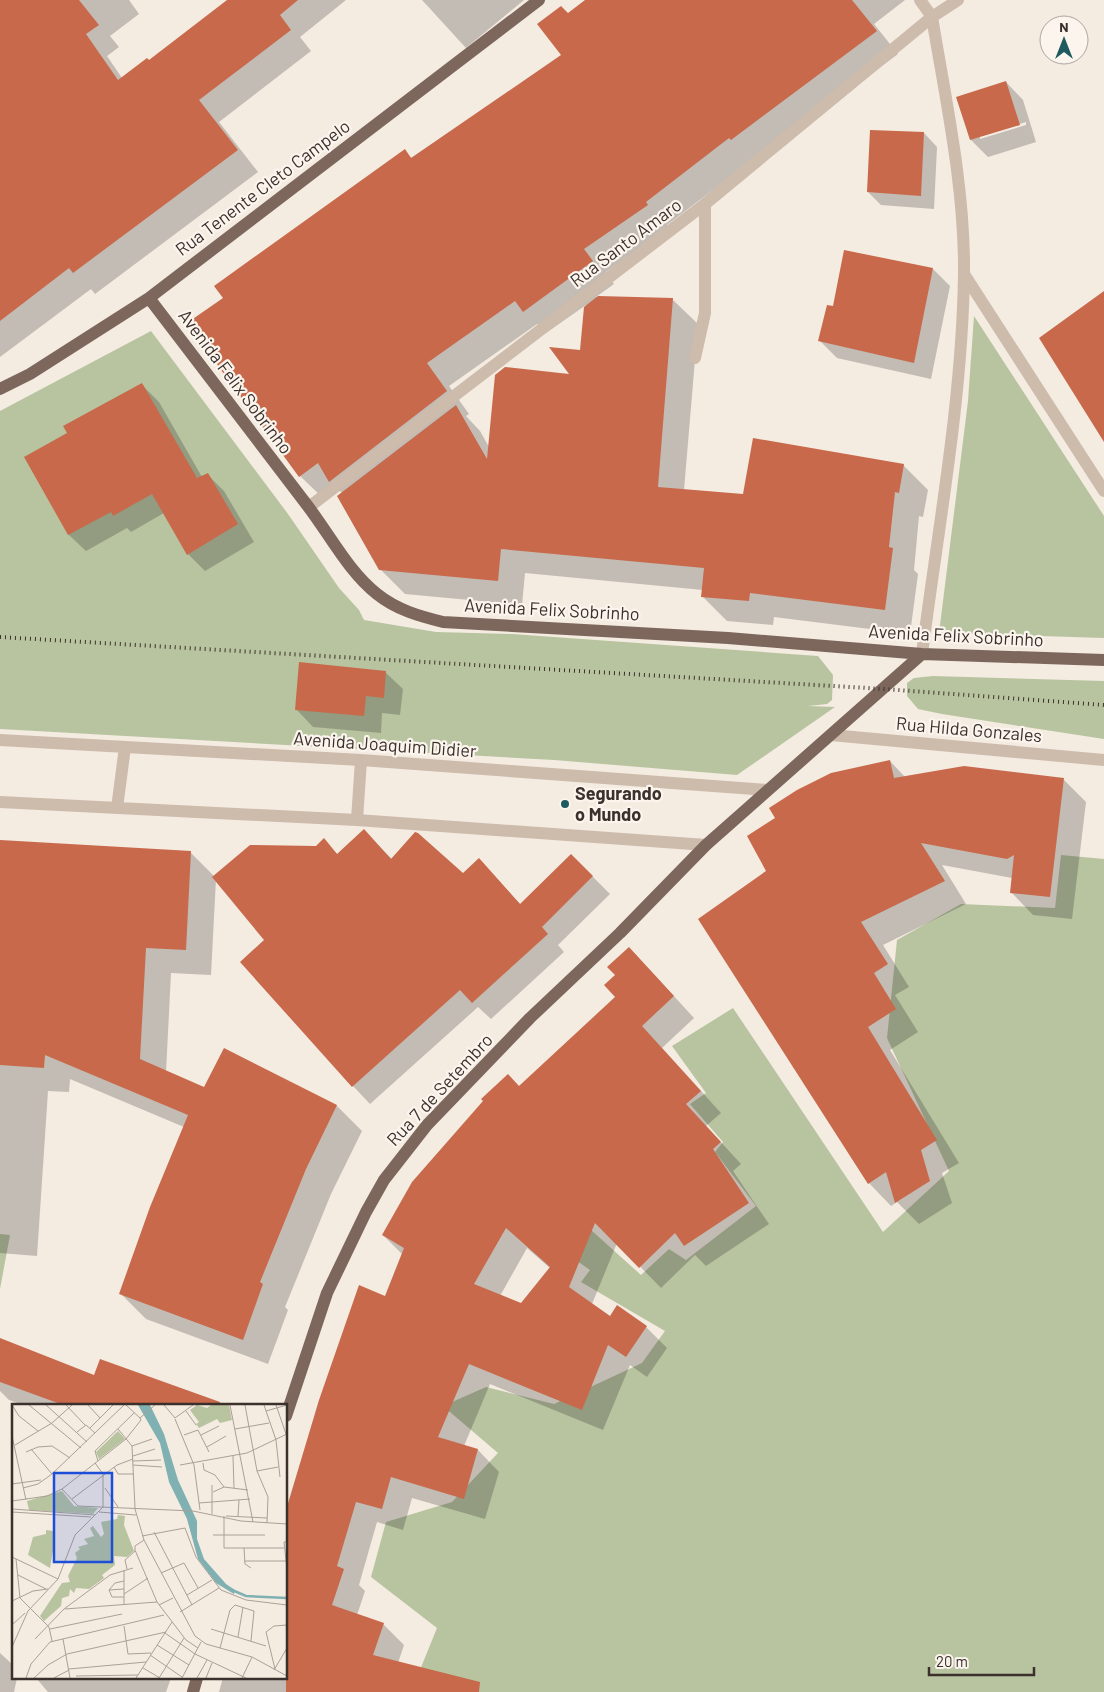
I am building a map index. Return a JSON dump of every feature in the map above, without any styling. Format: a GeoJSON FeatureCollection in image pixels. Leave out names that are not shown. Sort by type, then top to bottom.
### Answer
{"type":"FeatureCollection","features":[{"type":"Feature","properties":{"kind":"main road","name":"Rua Tenente Cleto Campelo"},"geometry":{"type":"LineString","coordinates":[[0,389],[30,374],[149,298],[539,0]]}},
{"type":"Feature","properties":{"kind":"main road","name":"Avenida Felix Sobrinho"},"geometry":{"type":"LineString","coordinates":[[149,298],[309,507],[359,576],[377,594],[401,609],[434,620],[728,638],[922,654],[1104,660]]}},
{"type":"Feature","properties":{"kind":"main road","name":"Rua 7 de Setembro"},"geometry":{"type":"LineString","coordinates":[[288,1410],[327,1293],[384,1180],[427,1125],[530,1018],[620,934],[706,846],[922,654]]}},
{"type":"Feature","properties":{"kind":"street"},"geometry":{"type":"LineString","coordinates":[[920,0],[932,17],[959,184],[964,274],[956,400],[922,654]]}},
{"type":"Feature","properties":{"kind":"street","name":"Rua Santo Amaro"},"geometry":{"type":"LineString","coordinates":[[309,507],[705,204],[932,17],[958,0]]}},
{"type":"Feature","properties":{"kind":"street"},"geometry":{"type":"LineString","coordinates":[[695,358],[705,313],[705,204]]}},
{"type":"Feature","properties":{"kind":"street"},"geometry":{"type":"LineString","coordinates":[[964,274],[1104,491]]}},
{"type":"Feature","properties":{"kind":"street","name":"Rua Hilda Gonzales"},"geometry":{"type":"LineString","coordinates":[[831,735],[1104,760]]}},
{"type":"Feature","properties":{"kind":"street","name":"Avenida Joaquim Didier"},"geometry":{"type":"LineString","coordinates":[[0,740],[361,760],[767,790]]}},
{"type":"Feature","properties":{"kind":"street"},"geometry":{"type":"LineString","coordinates":[[116,808],[125,747]]}},
{"type":"Feature","properties":{"kind":"street"},"geometry":{"type":"LineString","coordinates":[[357,820],[361,760]]}},
{"type":"Feature","properties":{"kind":"street"},"geometry":{"type":"LineString","coordinates":[[0,802],[357,820],[706,846]]}},
{"type":"Feature","properties":{"kind":"green space"},"geometry":{"type":"Polygon","coordinates":[[[974,316],[1104,516],[1104,638],[939,633],[968,401],[974,316]]]}},
{"type":"Feature","properties":{"kind":"green space"},"geometry":{"type":"Polygon","coordinates":[[[151,331],[288,514],[339,588],[359,610],[364,620],[436,632],[512,634],[818,656],[833,675],[832,700],[827,704],[808,706],[835,707],[737,775],[554,760],[0,729],[0,411],[151,331]]]}},
{"type":"Feature","properties":{"kind":"green space"},"geometry":{"type":"Polygon","coordinates":[[[933,676],[1104,681],[1104,739],[918,709],[907,696],[907,683],[914,678],[933,676]]]}},
{"type":"Feature","properties":{"kind":"green space"},"geometry":{"type":"Polygon","coordinates":[[[1061,855],[1104,859],[1104,1692],[411,1692],[437,1628],[371,1577],[386,1522],[452,1502],[498,1453],[443,1406],[486,1387],[554,1404],[642,1363],[665,1331],[581,1282],[590,1270],[567,1254],[591,1230],[641,1275],[669,1249],[686,1260],[756,1206],[715,1152],[723,1142],[690,1104],[706,1093],[672,1046],[733,1008],[883,1232],[949,1171],[887,1038],[897,940],[961,904],[1055,908],[1061,855]]]}},
{"type":"Feature","properties":{"kind":"green space"},"geometry":{"type":"Polygon","coordinates":[[[0,1234],[10,1235],[0,1289],[0,1234]]]}},
{"type":"Feature","properties":{"kind":"building"},"geometry":{"type":"Polygon","coordinates":[[[0,0],[79,0],[99,25],[86,34],[118,80],[147,58],[149,60],[227,0],[298,0],[280,15],[291,30],[199,100],[238,150],[73,273],[69,268],[0,321],[0,0]]]}},
{"type":"Feature","properties":{"kind":"building"},"geometry":{"type":"Polygon","coordinates":[[[585,0],[852,0],[877,31],[731,140],[729,138],[646,202],[648,205],[584,249],[593,261],[523,312],[515,301],[427,363],[447,391],[329,482],[318,463],[299,477],[187,323],[223,298],[214,286],[405,149],[411,158],[561,55],[537,24],[561,6],[568,13],[585,0]]]}},
{"type":"Feature","properties":{"kind":"building"},"geometry":{"type":"Polygon","coordinates":[[[1006,81],[1020,125],[970,140],[956,97],[1006,81]]]}},
{"type":"Feature","properties":{"kind":"building"},"geometry":{"type":"Polygon","coordinates":[[[870,130],[924,132],[921,196],[867,192],[870,130]]]}},
{"type":"Feature","properties":{"kind":"building"},"geometry":{"type":"Polygon","coordinates":[[[844,250],[933,268],[914,363],[818,341],[827,305],[833,306],[844,250]]]}},
{"type":"Feature","properties":{"kind":"building"},"geometry":{"type":"Polygon","coordinates":[[[1104,291],[1104,442],[1039,338],[1104,291]]]}},
{"type":"Feature","properties":{"kind":"building"},"geometry":{"type":"Polygon","coordinates":[[[598,296],[673,298],[658,487],[743,494],[753,438],[904,464],[899,493],[895,492],[889,547],[893,548],[885,610],[750,593],[749,601],[701,597],[704,568],[501,549],[498,581],[379,570],[337,496],[456,405],[487,459],[495,375],[505,367],[569,374],[549,347],[580,350],[584,307],[598,296]]]}},
{"type":"Feature","properties":{"kind":"building"},"geometry":{"type":"Polygon","coordinates":[[[142,383],[197,478],[208,473],[238,524],[187,555],[152,494],[113,516],[111,512],[68,535],[24,457],[67,433],[63,426],[142,383]]]}},
{"type":"Feature","properties":{"kind":"building"},"geometry":{"type":"Polygon","coordinates":[[[299,662],[386,671],[384,698],[366,696],[364,716],[295,710],[299,662]]]}},
{"type":"Feature","properties":{"kind":"building"},"geometry":{"type":"Polygon","coordinates":[[[890,760],[894,778],[964,766],[1064,778],[1050,897],[1010,893],[1014,855],[1007,859],[921,843],[945,881],[861,922],[888,964],[874,973],[896,1009],[868,1027],[937,1140],[921,1150],[930,1181],[895,1203],[886,1172],[868,1184],[698,919],[766,871],[747,836],[775,818],[769,808],[797,790],[831,773],[890,760]]]}},
{"type":"Feature","properties":{"kind":"building"},"geometry":{"type":"Polygon","coordinates":[[[364,829],[391,859],[415,832],[463,873],[479,858],[520,904],[571,854],[593,876],[542,927],[548,934],[472,1003],[460,990],[352,1087],[240,962],[264,940],[212,877],[250,845],[316,846],[324,838],[337,854],[364,829]]]}},
{"type":"Feature","properties":{"kind":"building"},"geometry":{"type":"Polygon","coordinates":[[[0,840],[191,851],[186,950],[146,948],[140,1059],[204,1087],[224,1048],[337,1105],[306,1169],[260,1282],[263,1284],[243,1340],[119,1294],[150,1207],[188,1115],[45,1055],[44,1068],[0,1065],[0,840]]]}},
{"type":"Feature","properties":{"kind":"building"},"geometry":{"type":"Polygon","coordinates":[[[629,947],[674,996],[642,1026],[701,1091],[686,1104],[721,1142],[713,1149],[749,1203],[684,1246],[675,1233],[639,1268],[595,1223],[569,1287],[610,1316],[617,1305],[647,1326],[626,1357],[608,1345],[582,1410],[469,1364],[438,1437],[478,1449],[464,1499],[391,1477],[382,1509],[356,1502],[337,1566],[344,1569],[332,1605],[384,1623],[373,1655],[480,1682],[479,1692],[286,1692],[286,1680],[288,1680],[288,1503],[319,1400],[359,1285],[385,1296],[404,1248],[382,1235],[412,1182],[483,1101],[481,1099],[508,1074],[519,1086],[615,997],[604,985],[615,975],[607,967],[629,947]],[[506,1228],[474,1284],[521,1303],[550,1267],[506,1228]]]}},
{"type":"Feature","properties":{"kind":"building"},"geometry":{"type":"Polygon","coordinates":[[[0,1338],[94,1375],[100,1359],[220,1402],[220,1404],[60,1404],[0,1382],[0,1338]]]}},
{"type":"Feature","properties":{"kind":"railway"},"geometry":{"type":"LineString","coordinates":[[0,637],[884,689],[1104,705]]}},
{"type":"Feature","properties":{"kind":"place","name":"Segurando o Mundo"},"geometry":{"type":"Point","coordinates":[565,804]}}]}
